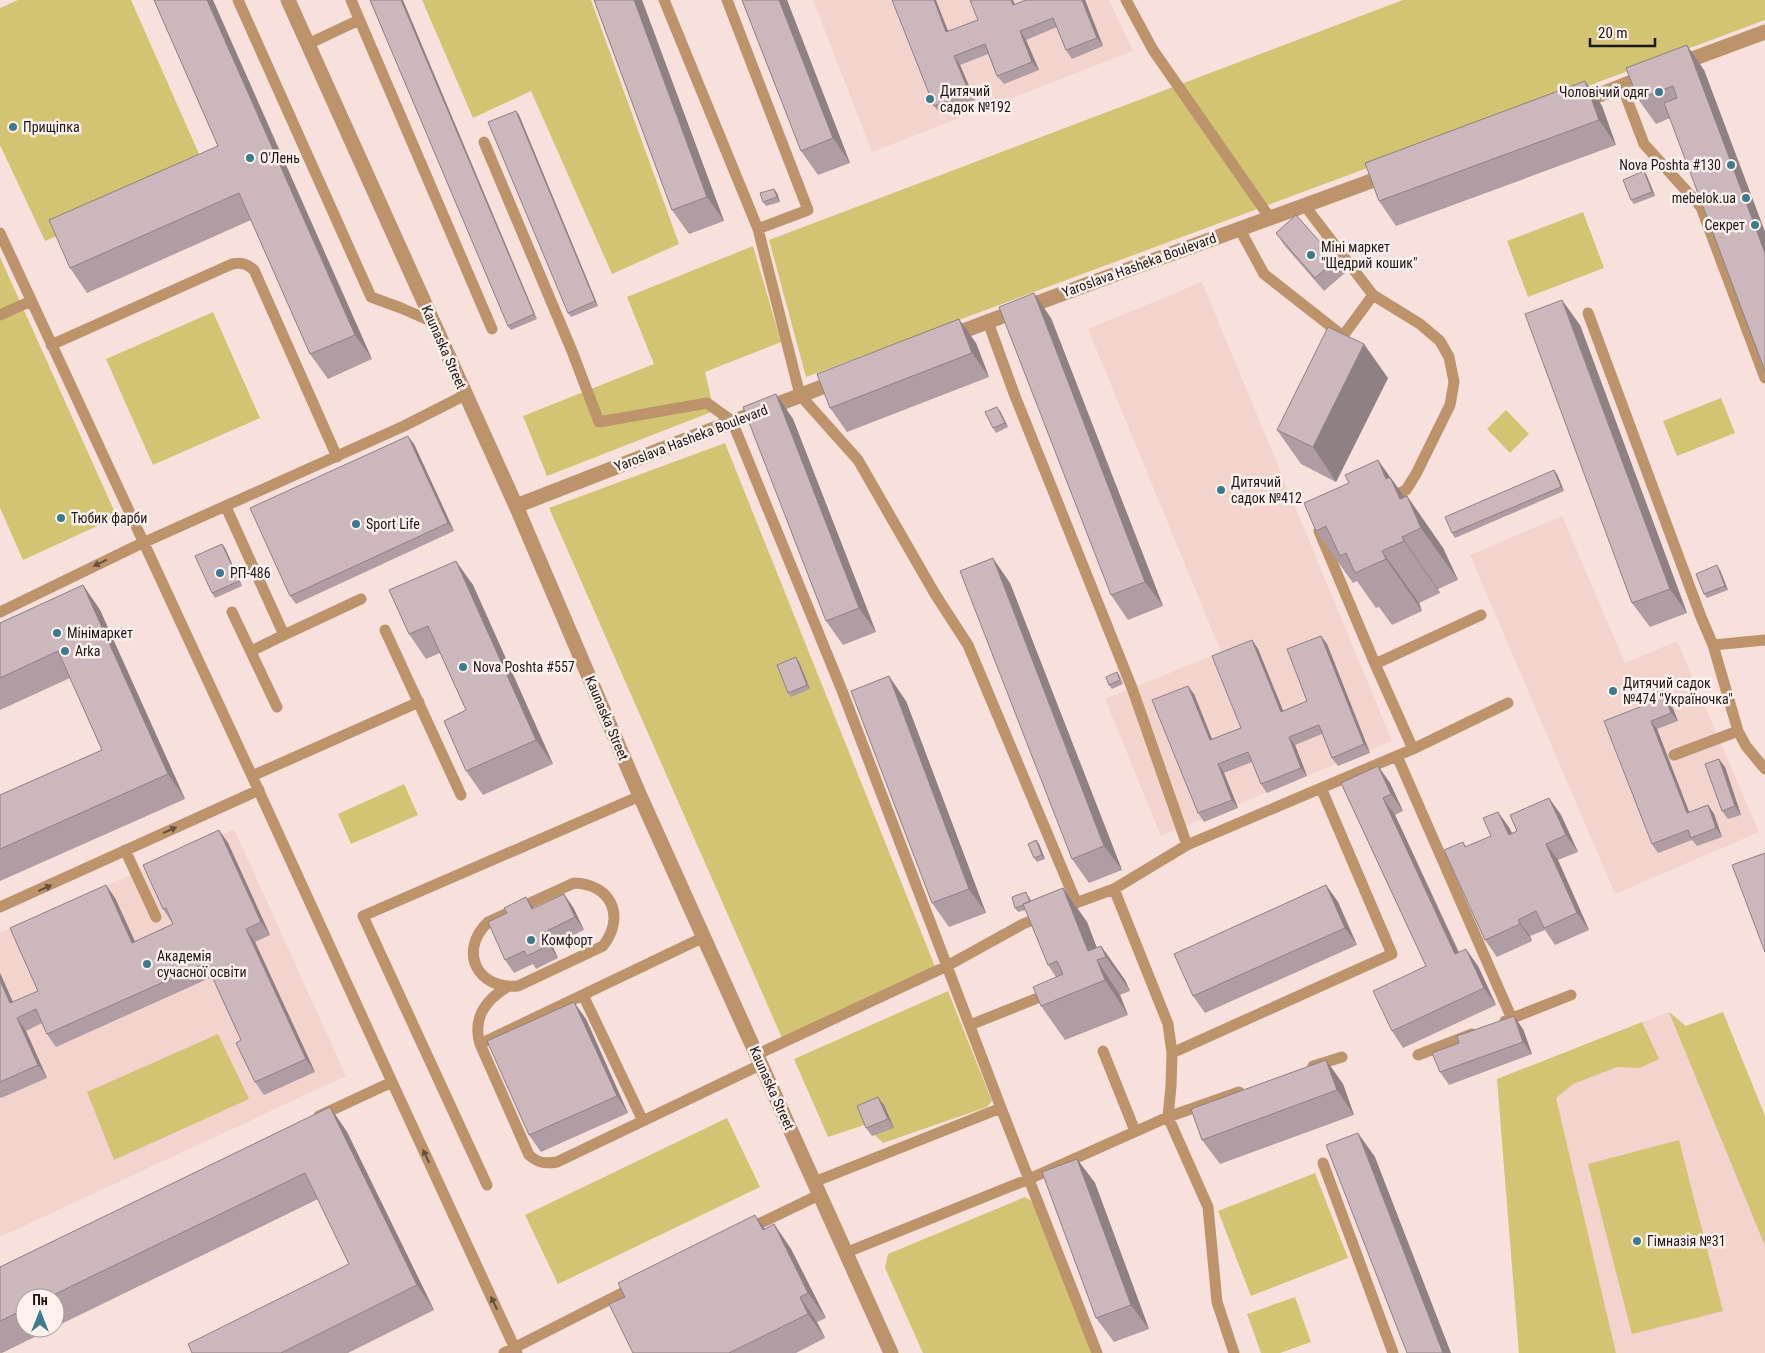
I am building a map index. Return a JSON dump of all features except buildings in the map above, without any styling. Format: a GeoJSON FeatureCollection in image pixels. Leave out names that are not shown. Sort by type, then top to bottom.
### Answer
{"type":"FeatureCollection","features":[{"type":"Feature","properties":{"kind":"street","name":"Kaunaska Street"},"geometry":{"type":"LineString","coordinates":[[288,0],[516,506],[640,796],[760,1059],[888,1352]]}},
{"type":"Feature","properties":{"kind":"street"},"geometry":{"type":"LineString","coordinates":[[1566,107],[1765,32]]}},
{"type":"Feature","properties":{"kind":"street","name":"Yaroslava Hasheka Boulevard"},"geometry":{"type":"LineString","coordinates":[[934,343],[1239,228],[1305,206],[1406,168]]}},
{"type":"Feature","properties":{"kind":"street","name":"Yaroslava Hasheka Boulevard"},"geometry":{"type":"LineString","coordinates":[[516,506],[854,374]]}},
{"type":"Feature","properties":{"kind":"lane"},"geometry":{"type":"LineString","coordinates":[[238,0],[371,297],[432,322]]}},
{"type":"Feature","properties":{"kind":"lane"},"geometry":{"type":"LineString","coordinates":[[351,0],[492,329]]}},
{"type":"Feature","properties":{"kind":"lane"},"geometry":{"type":"LineString","coordinates":[[664,0],[758,229],[800,395],[858,460],[935,594],[968,645],[1076,902]]}},
{"type":"Feature","properties":{"kind":"lane"},"geometry":{"type":"LineString","coordinates":[[727,0],[808,210],[758,229]]}},
{"type":"Feature","properties":{"kind":"lane"},"geometry":{"type":"LineString","coordinates":[[1126,0],[1153,50],[1270,218]]}},
{"type":"Feature","properties":{"kind":"lane"},"geometry":{"type":"LineString","coordinates":[[308,44],[360,20]]}},
{"type":"Feature","properties":{"kind":"lane"},"geometry":{"type":"LineString","coordinates":[[1622,86],[1644,144],[1701,207],[1765,378]]}},
{"type":"Feature","properties":{"kind":"lane"},"geometry":{"type":"LineString","coordinates":[[484,142],[572,351],[599,422],[706,403],[732,421],[843,693],[1000,1108],[1097,1353]]}},
{"type":"Feature","properties":{"kind":"lane"},"geometry":{"type":"LineString","coordinates":[[1305,206],[1373,295],[1420,324],[1440,341],[1449,357],[1454,382],[1450,405],[1416,474],[1406,490],[1380,502]]}},
{"type":"Feature","properties":{"kind":"lane"},"geometry":{"type":"LineString","coordinates":[[1239,228],[1264,274],[1341,340],[1373,295]]}},
{"type":"Feature","properties":{"kind":"lane"},"geometry":{"type":"LineString","coordinates":[[0,234],[516,1350]]}},
{"type":"Feature","properties":{"kind":"lane"},"geometry":{"type":"LineString","coordinates":[[51,345],[232,264],[240,262],[248,265],[254,270],[337,457]]}},
{"type":"Feature","properties":{"kind":"lane"},"geometry":{"type":"LineString","coordinates":[[0,315],[31,301]]}},
{"type":"Feature","properties":{"kind":"lane"},"geometry":{"type":"LineString","coordinates":[[1588,314],[1713,645],[1738,731],[1746,746],[1765,769]]}},
{"type":"Feature","properties":{"kind":"lane"},"geometry":{"type":"LineString","coordinates":[[988,322],[1015,396],[1132,688],[1187,845]]}},
{"type":"Feature","properties":{"kind":"lane"},"geometry":{"type":"LineString","coordinates":[[0,612],[144,543],[404,426],[465,395]]}},
{"type":"Feature","properties":{"kind":"lane"},"geometry":{"type":"LineString","coordinates":[[226,507],[284,635]]}},
{"type":"Feature","properties":{"kind":"lane"},"geometry":{"type":"LineString","coordinates":[[1336,523],[1319,531],[1413,749]]}},
{"type":"Feature","properties":{"kind":"lane"},"geometry":{"type":"LineString","coordinates":[[250,651],[361,600]]}},
{"type":"Feature","properties":{"kind":"lane"},"geometry":{"type":"LineString","coordinates":[[232,612],[277,707]]}},
{"type":"Feature","properties":{"kind":"lane"},"geometry":{"type":"LineString","coordinates":[[1375,664],[1481,615]]}},
{"type":"Feature","properties":{"kind":"lane"},"geometry":{"type":"LineString","coordinates":[[385,630],[461,795]]}},
{"type":"Feature","properties":{"kind":"lane"},"geometry":{"type":"LineString","coordinates":[[1713,645],[1765,640]]}},
{"type":"Feature","properties":{"kind":"lane"},"geometry":{"type":"LineString","coordinates":[[252,776],[418,702]]}},
{"type":"Feature","properties":{"kind":"lane"},"geometry":{"type":"LineString","coordinates":[[507,987],[486,979],[474,961],[475,939],[488,922],[574,883],[585,883],[596,887],[605,894],[611,904],[614,926],[610,937],[603,946],[518,986],[507,987],[492,996],[484,1007],[477,1029],[480,1044],[529,1155],[536,1162],[557,1162],[643,1121],[760,1059],[947,966],[1023,924],[1076,902],[1114,889],[1187,845],[1413,749],[1508,703]]}},
{"type":"Feature","properties":{"kind":"lane"},"geometry":{"type":"LineString","coordinates":[[1674,755],[1738,731]]}},
{"type":"Feature","properties":{"kind":"lane"},"geometry":{"type":"LineString","coordinates":[[1397,756],[1512,1018]]}},
{"type":"Feature","properties":{"kind":"lane"},"geometry":{"type":"LineString","coordinates":[[1172,1053],[1392,954],[1321,788]]}},
{"type":"Feature","properties":{"kind":"lane"},"geometry":{"type":"LineString","coordinates":[[0,907],[258,790]]}},
{"type":"Feature","properties":{"kind":"lane"},"geometry":{"type":"LineString","coordinates":[[488,1184],[363,916],[640,796]]}},
{"type":"Feature","properties":{"kind":"lane"},"geometry":{"type":"LineString","coordinates":[[126,850],[156,917]]}},
{"type":"Feature","properties":{"kind":"lane"},"geometry":{"type":"LineString","coordinates":[[1114,889],[1168,1024],[1172,1053],[1168,1117],[1208,1208],[1217,1302],[1234,1353]]}},
{"type":"Feature","properties":{"kind":"lane"},"geometry":{"type":"LineString","coordinates":[[480,1044],[704,937]]}},
{"type":"Feature","properties":{"kind":"lane"},"geometry":{"type":"LineString","coordinates":[[583,994],[643,1121]]}},
{"type":"Feature","properties":{"kind":"lane"},"geometry":{"type":"LineString","coordinates":[[1418,1056],[1571,995]]}},
{"type":"Feature","properties":{"kind":"lane"},"geometry":{"type":"LineString","coordinates":[[970,1025],[1035,999]]}},
{"type":"Feature","properties":{"kind":"lane"},"geometry":{"type":"LineString","coordinates":[[1103,1051],[1135,1132]]}},
{"type":"Feature","properties":{"kind":"lane"},"geometry":{"type":"LineString","coordinates":[[1305,1069],[1342,1056]]}},
{"type":"Feature","properties":{"kind":"lane"},"geometry":{"type":"LineString","coordinates":[[308,1122],[392,1082]]}},
{"type":"Feature","properties":{"kind":"lane"},"geometry":{"type":"LineString","coordinates":[[845,1253],[1029,1179],[1168,1117],[1250,1088]]}},
{"type":"Feature","properties":{"kind":"lane"},"geometry":{"type":"LineString","coordinates":[[738,1234],[757,1230],[817,1189],[1000,1108]]}},
{"type":"Feature","properties":{"kind":"lane"},"geometry":{"type":"LineString","coordinates":[[1323,1163],[1390,1352]]}},
{"type":"Feature","properties":{"kind":"lane"},"geometry":{"type":"LineString","coordinates":[[504,1353],[516,1350],[649,1279]]}},
{"type":"Feature","properties":{"kind":"shaded area"},"geometry":{"type":"Polygon","coordinates":[[[18,0],[131,0],[203,163],[199,177],[45,241],[0,145],[0,8],[18,0]]]}},
{"type":"Feature","properties":{"kind":"shaded area"},"geometry":{"type":"Polygon","coordinates":[[[422,0],[591,0],[679,244],[612,274],[531,91],[473,118],[422,0]]]}},
{"type":"Feature","properties":{"kind":"shaded area","name":"Дитячий садок №192"},"geometry":{"type":"Polygon","coordinates":[[[813,0],[1109,0],[1133,51],[872,152],[813,0]]]}},
{"type":"Feature","properties":{"kind":"shaded area"},"geometry":{"type":"Polygon","coordinates":[[[1403,0],[1765,0],[1765,20],[806,377],[769,240],[1403,0]]]}},
{"type":"Feature","properties":{"kind":"shaded area"},"geometry":{"type":"Polygon","coordinates":[[[1583,212],[1604,268],[1528,297],[1507,241],[1583,212]]]}},
{"type":"Feature","properties":{"kind":"shaded area"},"geometry":{"type":"Polygon","coordinates":[[[753,246],[781,342],[705,372],[714,411],[547,476],[523,416],[654,364],[627,297],[753,246]]]}},
{"type":"Feature","properties":{"kind":"shaded area"},"geometry":{"type":"Polygon","coordinates":[[[0,257],[117,517],[23,560],[0,508],[0,257]]]}},
{"type":"Feature","properties":{"kind":"shaded area","name":"Дитячий садок №412"},"geometry":{"type":"Polygon","coordinates":[[[1202,282],[1392,741],[1161,836],[1105,699],[1221,652],[1088,329],[1202,282]]]}},
{"type":"Feature","properties":{"kind":"shaded area"},"geometry":{"type":"Polygon","coordinates":[[[213,312],[260,418],[153,465],[106,359],[213,312]]]}},
{"type":"Feature","properties":{"kind":"shaded area"},"geometry":{"type":"Polygon","coordinates":[[[1721,398],[1735,433],[1677,456],[1663,421],[1721,398]]]}},
{"type":"Feature","properties":{"kind":"shaded area"},"geometry":{"type":"Polygon","coordinates":[[[1506,410],[1529,434],[1510,453],[1487,429],[1506,410]]]}},
{"type":"Feature","properties":{"kind":"shaded area"},"geometry":{"type":"Polygon","coordinates":[[[725,443],[936,969],[782,1038],[549,508],[725,443]]]}},
{"type":"Feature","properties":{"kind":"shaded area","name":"Дитячий садок №474 \"Україночка\""},"geometry":{"type":"Polygon","coordinates":[[[1562,516],[1625,663],[1677,641],[1759,832],[1615,894],[1470,555],[1562,516]]]}},
{"type":"Feature","properties":{"kind":"shaded area"},"geometry":{"type":"Polygon","coordinates":[[[404,784],[418,815],[351,844],[338,814],[404,784]]]}},
{"type":"Feature","properties":{"kind":"shaded area"},"geometry":{"type":"Polygon","coordinates":[[[234,829],[346,1076],[0,1237],[0,933],[234,829]]]}},
{"type":"Feature","properties":{"kind":"shaded area"},"geometry":{"type":"Polygon","coordinates":[[[948,991],[992,1101],[987,1107],[883,1143],[864,1125],[828,1137],[794,1059],[948,991]]]}},
{"type":"Feature","properties":{"kind":"shaded area","name":"Гімназія №31"},"geometry":{"type":"Polygon","coordinates":[[[1669,1012],[1686,1026],[1723,1012],[1765,1116],[1765,1353],[1519,1353],[1497,1079],[1669,1012]]]}},
{"type":"Feature","properties":{"kind":"shaded area"},"geometry":{"type":"Polygon","coordinates":[[[1669,1012],[1686,1026],[1723,1012],[1765,1116],[1765,1246],[1669,1012]]]}},
{"type":"Feature","properties":{"kind":"shaded area"},"geometry":{"type":"Polygon","coordinates":[[[1642,1022],[1659,1059],[1640,1068],[1617,1067],[1573,1084],[1556,1098],[1616,1353],[1519,1353],[1497,1079],[1642,1022]]]}},
{"type":"Feature","properties":{"kind":"shaded area"},"geometry":{"type":"Polygon","coordinates":[[[218,1034],[249,1099],[114,1160],[87,1092],[218,1034]]]}},
{"type":"Feature","properties":{"kind":"shaded area"},"geometry":{"type":"Polygon","coordinates":[[[727,1118],[760,1187],[558,1284],[525,1215],[727,1118]]]}},
{"type":"Feature","properties":{"kind":"shaded area"},"geometry":{"type":"Polygon","coordinates":[[[1679,1140],[1723,1311],[1632,1334],[1588,1164],[1679,1140]]]}},
{"type":"Feature","properties":{"kind":"shaded area"},"geometry":{"type":"Polygon","coordinates":[[[1315,1173],[1348,1258],[1251,1296],[1218,1211],[1315,1173]]]}},
{"type":"Feature","properties":{"kind":"shaded area"},"geometry":{"type":"Polygon","coordinates":[[[1025,1197],[1036,1204],[1092,1353],[923,1353],[885,1268],[888,1254],[1025,1197]]]}},
{"type":"Feature","properties":{"kind":"shaded area"},"geometry":{"type":"Polygon","coordinates":[[[1295,1297],[1311,1342],[1280,1353],[1261,1353],[1247,1314],[1295,1297]]]}},
{"type":"Feature","properties":{"kind":"place","name":"Чоловічий одяг"},"geometry":{"type":"Point","coordinates":[1659,92]}},
{"type":"Feature","properties":{"kind":"place","name":"Дитячий садок №192"},"geometry":{"type":"Point","coordinates":[930,99]}},
{"type":"Feature","properties":{"kind":"place","name":"Прищіпка"},"geometry":{"type":"Point","coordinates":[13,127]}},
{"type":"Feature","properties":{"kind":"place","name":"О'Лень"},"geometry":{"type":"Point","coordinates":[250,158]}},
{"type":"Feature","properties":{"kind":"place","name":"Nova Poshta #130"},"geometry":{"type":"Point","coordinates":[1731,165]}},
{"type":"Feature","properties":{"kind":"place","name":"mebelok.ua"},"geometry":{"type":"Point","coordinates":[1746,198]}},
{"type":"Feature","properties":{"kind":"place","name":"Секрет"},"geometry":{"type":"Point","coordinates":[1755,225]}},
{"type":"Feature","properties":{"kind":"place","name":"Міні маркет \"Щедрий кошик\""},"geometry":{"type":"Point","coordinates":[1311,255]}},
{"type":"Feature","properties":{"kind":"place","name":"Дитячий садок №412"},"geometry":{"type":"Point","coordinates":[1221,490]}},
{"type":"Feature","properties":{"kind":"place","name":"Тюбик фарби"},"geometry":{"type":"Point","coordinates":[61,518]}},
{"type":"Feature","properties":{"kind":"place","name":"Sport Life"},"geometry":{"type":"Point","coordinates":[356,524]}},
{"type":"Feature","properties":{"kind":"place","name":"РП-486"},"geometry":{"type":"Point","coordinates":[220,573]}},
{"type":"Feature","properties":{"kind":"place","name":"Мінімаркет"},"geometry":{"type":"Point","coordinates":[57,633]}},
{"type":"Feature","properties":{"kind":"place","name":"Arka"},"geometry":{"type":"Point","coordinates":[65,651]}},
{"type":"Feature","properties":{"kind":"place","name":"Nova Poshta #557"},"geometry":{"type":"Point","coordinates":[463,667]}},
{"type":"Feature","properties":{"kind":"place","name":"Дитячий садок №474 \"Україночка\""},"geometry":{"type":"Point","coordinates":[1613,691]}},
{"type":"Feature","properties":{"kind":"place","name":"Комфорт"},"geometry":{"type":"Point","coordinates":[531,940]}},
{"type":"Feature","properties":{"kind":"place","name":"Академія сучасної освіти"},"geometry":{"type":"Point","coordinates":[147,964]}},
{"type":"Feature","properties":{"kind":"place","name":"Гімназія №31"},"geometry":{"type":"Point","coordinates":[1637,1241]}}]}
